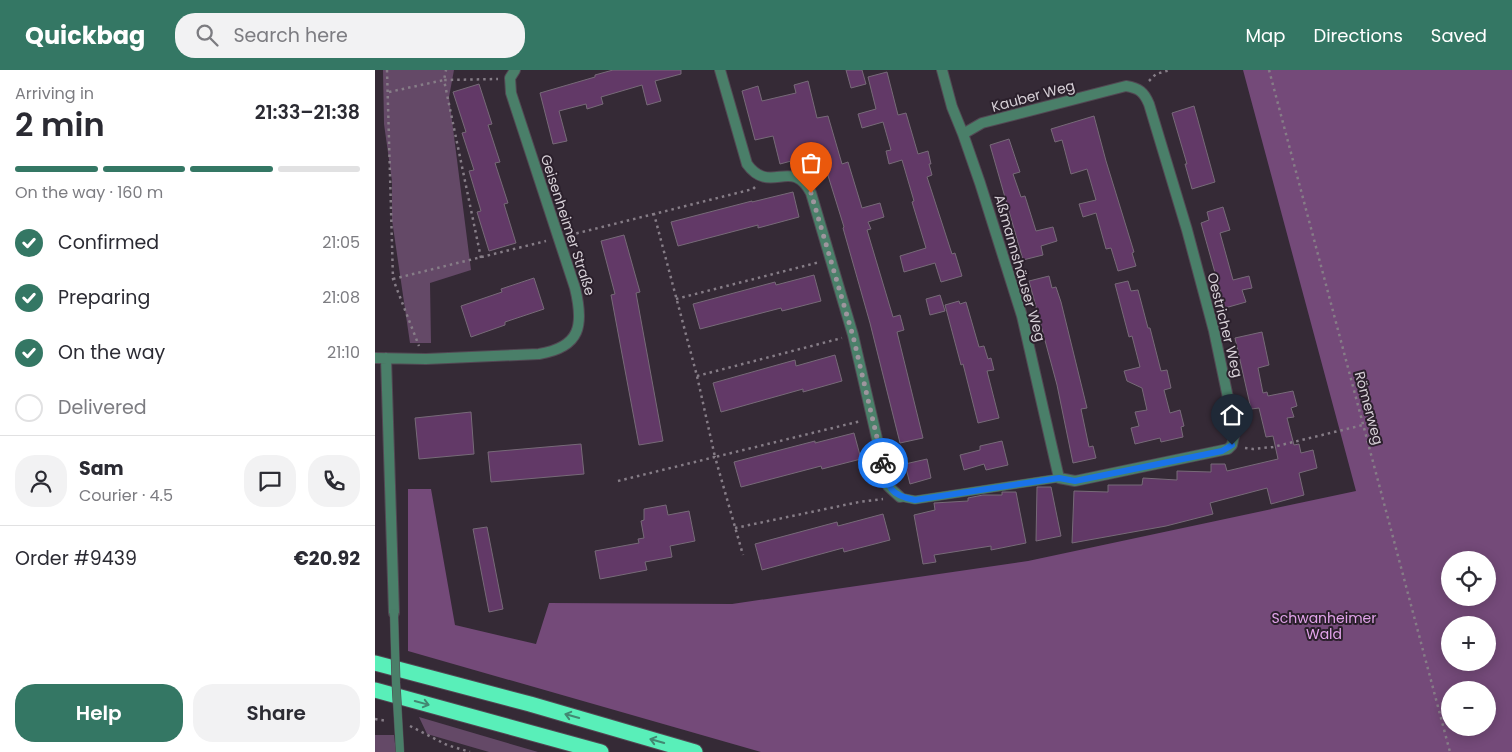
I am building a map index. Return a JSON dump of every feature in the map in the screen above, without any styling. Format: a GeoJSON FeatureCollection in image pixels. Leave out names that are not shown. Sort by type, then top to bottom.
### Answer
{"type":"FeatureCollection","features":[{"type":"Feature","properties":{"kind":"highway"},"geometry":{"type":"LineString","coordinates":[[375,664],[530,704],[695,752]]}},
{"type":"Feature","properties":{"kind":"highway"},"geometry":{"type":"LineString","coordinates":[[375,690],[601,752]]}},
{"type":"Feature","properties":{"kind":"street"},"geometry":{"type":"LineString","coordinates":[[721,70],[747,164],[754,173],[763,178],[791,176],[799,178],[807,185],[815,203],[853,336],[888,486],[899,497]]}},
{"type":"Feature","properties":{"kind":"street","name":"Aßmannshäuser Weg"},"geometry":{"type":"LineString","coordinates":[[942,70],[952,107],[963,134],[1022,316],[1059,478]]}},
{"type":"Feature","properties":{"kind":"street","name":"Geisenheimer Straße"},"geometry":{"type":"LineString","coordinates":[[375,358],[426,359],[531,355],[552,352],[570,341],[579,325],[581,316],[575,288],[511,93],[512,74]]}},
{"type":"Feature","properties":{"kind":"street","name":"Kauber Weg"},"geometry":{"type":"LineString","coordinates":[[963,134],[982,124],[1126,86],[1141,89]]}},
{"type":"Feature","properties":{"kind":"street","name":"Oestricher Weg"},"geometry":{"type":"LineString","coordinates":[[1141,89],[1149,104],[1187,230],[1211,322],[1235,431],[1232,445]]}},
{"type":"Feature","properties":{"kind":"street"},"geometry":{"type":"LineString","coordinates":[[386,358],[394,613]]}},
{"type":"Feature","properties":{"kind":"street"},"geometry":{"type":"LineString","coordinates":[[1059,478],[1075,481],[1222,451],[1232,445]]}},
{"type":"Feature","properties":{"kind":"lane"},"geometry":{"type":"LineString","coordinates":[[899,497],[915,500],[1059,478]]}},
{"type":"Feature","properties":{"kind":"lane"},"geometry":{"type":"LineString","coordinates":[[394,613],[396,683],[401,752]]}},
{"type":"Feature","properties":{"kind":"path"},"geometry":{"type":"LineString","coordinates":[[387,70],[393,279],[426,359]]}},
{"type":"Feature","properties":{"kind":"path"},"geometry":{"type":"LineString","coordinates":[[446,70],[444,80],[481,258]]}},
{"type":"Feature","properties":{"kind":"path"},"geometry":{"type":"LineString","coordinates":[[1141,89],[1156,74],[1170,70]]}},
{"type":"Feature","properties":{"kind":"path","name":"Römerweg"},"geometry":{"type":"LineString","coordinates":[[1269,70],[1450,752]]}},
{"type":"Feature","properties":{"kind":"path"},"geometry":{"type":"LineString","coordinates":[[389,92],[444,80],[512,74]]}},
{"type":"Feature","properties":{"kind":"path"},"geometry":{"type":"LineString","coordinates":[[393,279],[753,189],[763,178]]}},
{"type":"Feature","properties":{"kind":"path"},"geometry":{"type":"LineString","coordinates":[[654,214],[697,376],[715,458],[743,555]]}},
{"type":"Feature","properties":{"kind":"path"},"geometry":{"type":"LineString","coordinates":[[676,299],[832,260]]}},
{"type":"Feature","properties":{"kind":"path"},"geometry":{"type":"LineString","coordinates":[[697,376],[853,336]]}},
{"type":"Feature","properties":{"kind":"path"},"geometry":{"type":"LineString","coordinates":[[618,481],[873,418]]}},
{"type":"Feature","properties":{"kind":"path"},"geometry":{"type":"LineString","coordinates":[[1232,445],[1253,449],[1273,447],[1363,425]]}},
{"type":"Feature","properties":{"kind":"path"},"geometry":{"type":"LineString","coordinates":[[735,528],[859,502],[899,497]]}},
{"type":"Feature","properties":{"kind":"path"},"geometry":{"type":"LineString","coordinates":[[375,719],[392,721]]}},
{"type":"Feature","properties":{"kind":"path"},"geometry":{"type":"LineString","coordinates":[[408,725],[447,744],[470,752]]}},
{"type":"Feature","properties":{"kind":"shaded area"},"geometry":{"type":"Polygon","coordinates":[[[383,70],[454,70],[449,97],[471,270],[430,283],[431,343],[410,343],[392,220],[392,181],[384,124],[383,70]]]}},
{"type":"Feature","properties":{"kind":"shaded area"},"geometry":{"type":"Polygon","coordinates":[[[419,717],[538,752],[489,752],[427,734],[419,717]]]}},
{"type":"Feature","properties":{"kind":"shaded area"},"geometry":{"type":"Polygon","coordinates":[[[375,735],[394,735],[396,752],[375,752],[375,735]]]}},
{"type":"Feature","properties":{"kind":"green space","name":"Schwanheimer Wald"},"geometry":{"type":"Polygon","coordinates":[[[1243,70],[1512,70],[1512,752],[761,752],[408,651],[408,489],[431,489],[455,625],[536,644],[549,603],[732,604],[1028,561],[1356,491],[1243,70]]]}},
{"type":"Feature","properties":{"kind":"building"},"geometry":{"type":"Polygon","coordinates":[[[613,70],[681,70],[681,74],[655,81],[661,101],[647,105],[642,85],[601,97],[603,104],[587,109],[586,104],[559,111],[567,141],[553,144],[540,93],[613,70]]]}},
{"type":"Feature","properties":{"kind":"building"},"geometry":{"type":"Polygon","coordinates":[[[846,70],[862,70],[866,84],[851,88],[846,70]]]}},
{"type":"Feature","properties":{"kind":"building"},"geometry":{"type":"Polygon","coordinates":[[[887,72],[898,115],[906,113],[918,154],[928,151],[932,175],[927,177],[952,254],[955,253],[962,276],[941,282],[935,263],[904,272],[900,256],[926,248],[912,202],[914,201],[902,160],[889,164],[886,151],[891,150],[883,122],[862,128],[858,114],[876,109],[868,77],[887,72]]]}},
{"type":"Feature","properties":{"kind":"building"},"geometry":{"type":"Polygon","coordinates":[[[808,81],[817,118],[828,116],[842,164],[848,162],[862,208],[880,203],[884,217],[868,222],[871,229],[867,230],[893,317],[900,315],[904,330],[897,332],[923,438],[900,443],[844,227],[821,153],[780,164],[773,136],[755,140],[742,91],[758,86],[762,101],[796,93],[794,85],[808,81]]]}},
{"type":"Feature","properties":{"kind":"building"},"geometry":{"type":"Polygon","coordinates":[[[479,84],[492,124],[488,125],[500,162],[495,163],[508,203],[504,204],[516,243],[489,251],[477,212],[481,211],[469,171],[474,170],[462,133],[466,132],[453,92],[479,84]]]}},
{"type":"Feature","properties":{"kind":"building"},"geometry":{"type":"Polygon","coordinates":[[[1194,106],[1215,182],[1192,189],[1185,164],[1187,164],[1172,113],[1194,106]]]}},
{"type":"Feature","properties":{"kind":"building"},"geometry":{"type":"Polygon","coordinates":[[[1094,116],[1134,252],[1132,253],[1136,266],[1118,271],[1111,248],[1106,249],[1096,213],[1083,217],[1079,204],[1096,200],[1087,169],[1071,174],[1062,140],[1055,142],[1051,129],[1094,116]]]}},
{"type":"Feature","properties":{"kind":"building"},"geometry":{"type":"Polygon","coordinates":[[[1009,139],[1020,172],[1013,174],[1021,197],[1025,196],[1036,231],[1053,227],[1057,241],[1041,246],[1043,255],[1023,260],[990,145],[1009,139]]]}},
{"type":"Feature","properties":{"kind":"building"},"geometry":{"type":"Polygon","coordinates":[[[793,192],[799,217],[758,228],[758,225],[678,246],[671,222],[793,192]]]}},
{"type":"Feature","properties":{"kind":"building"},"geometry":{"type":"Polygon","coordinates":[[[1223,207],[1230,230],[1220,233],[1233,280],[1249,276],[1252,288],[1242,290],[1246,302],[1225,308],[1201,223],[1209,220],[1207,212],[1223,207]]]}},
{"type":"Feature","properties":{"kind":"building"},"geometry":{"type":"Polygon","coordinates":[[[624,235],[640,292],[636,293],[663,441],[639,445],[611,295],[615,294],[601,241],[624,235]]]}},
{"type":"Feature","properties":{"kind":"building"},"geometry":{"type":"Polygon","coordinates":[[[814,275],[821,301],[782,311],[781,308],[700,329],[693,304],[775,282],[776,285],[814,275]]]}},
{"type":"Feature","properties":{"kind":"building"},"geometry":{"type":"Polygon","coordinates":[[[1049,276],[1052,288],[1056,287],[1061,302],[1087,408],[1081,409],[1089,447],[1093,446],[1096,458],[1073,463],[1057,385],[1029,281],[1049,276]]]}},
{"type":"Feature","properties":{"kind":"building"},"geometry":{"type":"Polygon","coordinates":[[[534,278],[544,309],[505,322],[505,325],[471,337],[461,306],[502,292],[501,289],[534,278]]]}},
{"type":"Feature","properties":{"kind":"building"},"geometry":{"type":"Polygon","coordinates":[[[1128,281],[1131,291],[1138,290],[1161,371],[1167,370],[1171,388],[1164,390],[1170,413],[1180,410],[1184,426],[1181,427],[1183,437],[1161,442],[1160,438],[1135,444],[1131,428],[1139,426],[1135,412],[1147,410],[1142,388],[1127,381],[1124,371],[1140,367],[1132,336],[1129,337],[1115,284],[1128,281]]]}},
{"type":"Feature","properties":{"kind":"building"},"geometry":{"type":"Polygon","coordinates":[[[940,295],[945,311],[930,315],[926,299],[940,295]]]}},
{"type":"Feature","properties":{"kind":"building"},"geometry":{"type":"Polygon","coordinates":[[[959,301],[960,304],[966,302],[979,347],[984,346],[988,359],[991,358],[994,370],[987,371],[999,418],[978,423],[945,305],[959,301]]]}},
{"type":"Feature","properties":{"kind":"building"},"geometry":{"type":"Polygon","coordinates":[[[1262,332],[1269,365],[1258,368],[1263,393],[1267,392],[1268,396],[1293,391],[1297,406],[1291,408],[1294,417],[1287,418],[1294,445],[1299,444],[1301,453],[1313,450],[1317,468],[1299,473],[1304,495],[1271,504],[1267,488],[1210,503],[1213,514],[1166,526],[1072,543],[1074,491],[1108,492],[1108,485],[1142,485],[1143,478],[1177,480],[1177,471],[1211,472],[1211,464],[1225,464],[1227,471],[1278,459],[1273,436],[1266,437],[1259,408],[1251,409],[1235,338],[1262,332]]]}},
{"type":"Feature","properties":{"kind":"building"},"geometry":{"type":"Polygon","coordinates":[[[835,355],[842,381],[803,392],[803,389],[721,412],[713,383],[795,360],[796,366],[835,355]]]}},
{"type":"Feature","properties":{"kind":"building"},"geometry":{"type":"Polygon","coordinates":[[[471,412],[474,454],[419,459],[415,418],[471,412]]]}},
{"type":"Feature","properties":{"kind":"building"},"geometry":{"type":"Polygon","coordinates":[[[854,433],[861,459],[822,469],[821,466],[741,487],[734,462],[854,433]]]}},
{"type":"Feature","properties":{"kind":"building"},"geometry":{"type":"Polygon","coordinates":[[[1002,441],[1008,465],[986,470],[984,464],[964,470],[960,455],[980,450],[980,446],[1002,441]]]}},
{"type":"Feature","properties":{"kind":"building"},"geometry":{"type":"Polygon","coordinates":[[[581,444],[584,474],[491,482],[488,452],[581,444]]]}},
{"type":"Feature","properties":{"kind":"building"},"geometry":{"type":"Polygon","coordinates":[[[927,459],[931,478],[910,484],[905,464],[927,459]]]}},
{"type":"Feature","properties":{"kind":"building"},"geometry":{"type":"Polygon","coordinates":[[[1037,487],[1051,487],[1061,536],[1036,541],[1037,487]]]}},
{"type":"Feature","properties":{"kind":"building"},"geometry":{"type":"Polygon","coordinates":[[[1002,492],[1016,492],[1026,543],[991,550],[991,546],[934,555],[936,562],[923,564],[914,515],[935,510],[934,503],[968,501],[968,498],[983,495],[1002,495],[1002,492]]]}},
{"type":"Feature","properties":{"kind":"building"},"geometry":{"type":"Polygon","coordinates":[[[666,505],[668,515],[689,511],[695,541],[670,546],[672,557],[645,562],[647,570],[600,579],[595,551],[639,543],[638,539],[644,538],[641,521],[644,520],[644,509],[666,505]]]}},
{"type":"Feature","properties":{"kind":"building"},"geometry":{"type":"Polygon","coordinates":[[[883,514],[890,540],[844,552],[843,548],[762,570],[755,544],[837,522],[838,526],[883,514]]]}},
{"type":"Feature","properties":{"kind":"building"},"geometry":{"type":"Polygon","coordinates":[[[487,527],[503,609],[489,612],[473,529],[487,527]]]}},
{"type":"Feature","properties":{"kind":"way so far"},"geometry":{"type":"LineString","coordinates":[[811,193],[853,336],[883,463]]}},
{"type":"Feature","properties":{"kind":"route"},"geometry":{"type":"LineString","coordinates":[[883,463],[888,486],[899,497],[915,500],[1059,478],[1075,481],[1222,451],[1232,445]]}}]}
